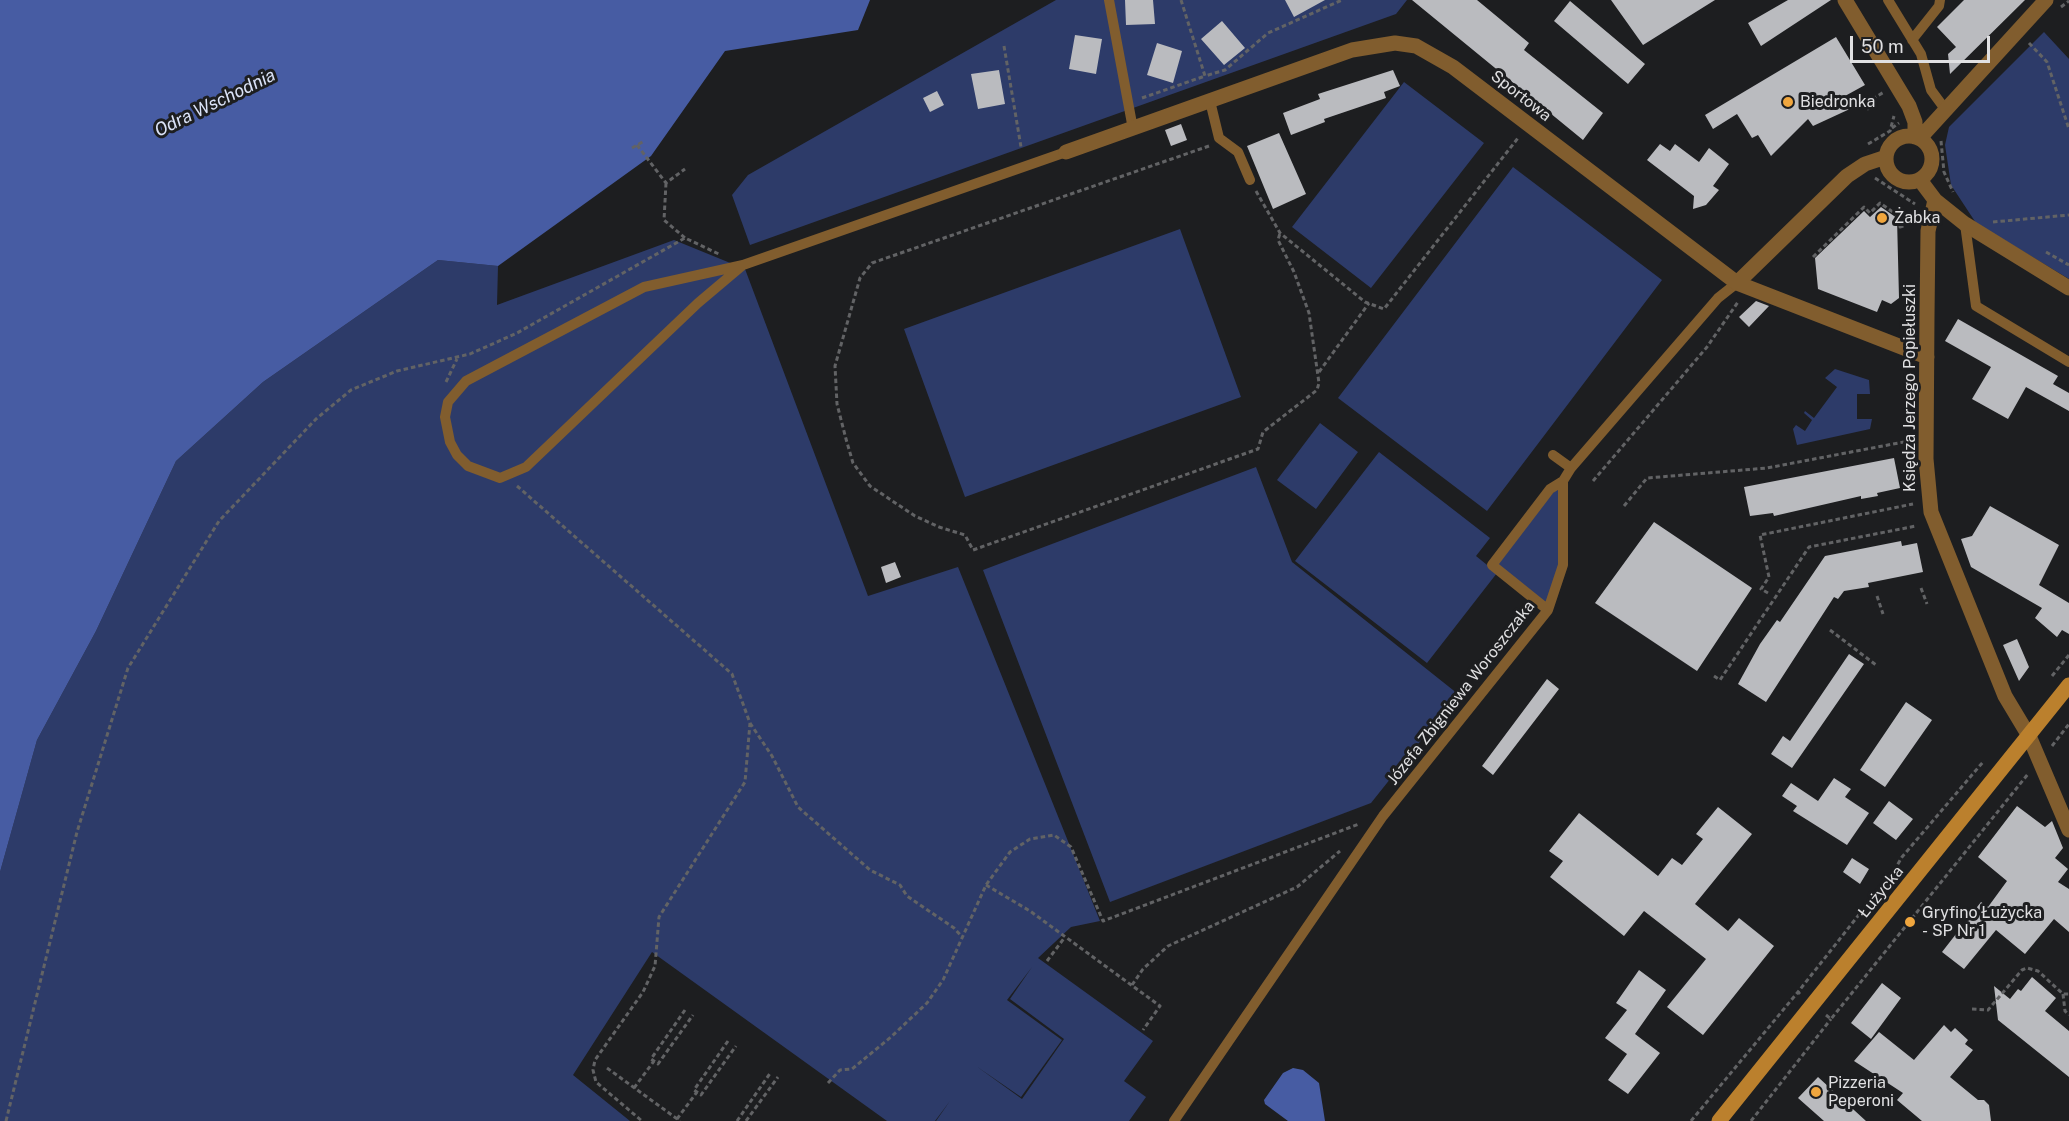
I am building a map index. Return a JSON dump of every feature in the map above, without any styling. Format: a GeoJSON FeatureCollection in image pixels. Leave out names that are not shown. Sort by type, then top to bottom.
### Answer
{"type":"FeatureCollection","features":[{"type":"Feature","properties":{"kind":"street"},"geometry":{"type":"LineString","coordinates":[[1845,0],[1909,106],[1915,122],[1917,138]]}},
{"type":"Feature","properties":{"kind":"street"},"geometry":{"type":"LineString","coordinates":[[1917,138],[2046,0]]}},
{"type":"Feature","properties":{"kind":"street","name":"Sportowa"},"geometry":{"type":"LineString","coordinates":[[1066,153],[1352,50],[1395,43],[1416,46],[1453,67],[1731,288],[1751,289],[1927,357]]}},
{"type":"Feature","properties":{"kind":"street"},"geometry":{"type":"LineString","coordinates":[[1902,137],[1917,138],[1931,151],[1933,159],[1931,168],[1920,180],[1912,182],[1896,178],[1887,165],[1886,157],[1894,141],[1902,137]]}},
{"type":"Feature","properties":{"kind":"street"},"geometry":{"type":"LineString","coordinates":[[1731,288],[1847,176],[1865,164],[1886,157]]}},
{"type":"Feature","properties":{"kind":"street"},"geometry":{"type":"LineString","coordinates":[[1920,180],[1935,200],[1965,224],[2069,288]]}},
{"type":"Feature","properties":{"kind":"street","name":"Księdza Jerzego Popiełuszki"},"geometry":{"type":"LineString","coordinates":[[1935,200],[1928,231],[1926,459],[1931,512],[2005,696],[2029,736],[2069,830]]}},
{"type":"Feature","properties":{"kind":"street","name":"Łużycka"},"geometry":{"type":"LineString","coordinates":[[1719,1121],[2069,685]]}},
{"type":"Feature","properties":{"kind":"lane"},"geometry":{"type":"LineString","coordinates":[[1109,0],[1133,129]]}},
{"type":"Feature","properties":{"kind":"lane"},"geometry":{"type":"LineString","coordinates":[[1888,0],[1921,54],[1931,90],[1945,109]]}},
{"type":"Feature","properties":{"kind":"lane"},"geometry":{"type":"LineString","coordinates":[[1912,40],[1940,6],[1940,0]]}},
{"type":"Feature","properties":{"kind":"lane"},"geometry":{"type":"LineString","coordinates":[[1210,101],[1219,138],[1239,152],[1250,180]]}},
{"type":"Feature","properties":{"kind":"lane"},"geometry":{"type":"LineString","coordinates":[[743,265],[698,303],[526,467],[506,477],[482,473],[468,466],[457,455],[450,442],[445,417],[448,402],[466,381],[644,287],[743,265],[1066,153]]}},
{"type":"Feature","properties":{"kind":"lane"},"geometry":{"type":"LineString","coordinates":[[1965,224],[1976,306],[2069,362]]}},
{"type":"Feature","properties":{"kind":"lane"},"geometry":{"type":"LineString","coordinates":[[1548,610],[1492,565],[1551,489],[1563,481],[1592,442],[1731,288]]}},
{"type":"Feature","properties":{"kind":"lane"},"geometry":{"type":"LineString","coordinates":[[1554,455],[1571,468]]}},
{"type":"Feature","properties":{"kind":"lane","name":"Józefa Zbigniewa Woroszczaka"},"geometry":{"type":"LineString","coordinates":[[1174,1121],[1383,816],[1548,610],[1563,565],[1563,481]]}},
{"type":"Feature","properties":{"kind":"path"},"geometry":{"type":"LineString","coordinates":[[1181,0],[1205,76]]}},
{"type":"Feature","properties":{"kind":"path"},"geometry":{"type":"LineString","coordinates":[[1128,104],[1225,70],[1268,33],[1342,0]]}},
{"type":"Feature","properties":{"kind":"path"},"geometry":{"type":"LineString","coordinates":[[2020,50],[2029,42],[2047,62],[2069,129]]}},
{"type":"Feature","properties":{"kind":"path"},"geometry":{"type":"LineString","coordinates":[[1004,46],[1021,147]]}},
{"type":"Feature","properties":{"kind":"path"},"geometry":{"type":"LineString","coordinates":[[1869,110],[1866,103],[1886,91],[1890,98]]}},
{"type":"Feature","properties":{"kind":"path"},"geometry":{"type":"LineString","coordinates":[[1867,144],[1890,131],[1894,114]]}},
{"type":"Feature","properties":{"kind":"path"},"geometry":{"type":"LineString","coordinates":[[1250,180],[1280,233],[1369,303],[1384,309],[1519,137],[1510,130]]}},
{"type":"Feature","properties":{"kind":"path"},"geometry":{"type":"LineString","coordinates":[[1944,133],[1941,154],[1944,172],[1956,196]]}},
{"type":"Feature","properties":{"kind":"path"},"geometry":{"type":"LineString","coordinates":[[632,148],[644,141]]}},
{"type":"Feature","properties":{"kind":"path"},"geometry":{"type":"LineString","coordinates":[[1223,141],[872,263],[860,278],[835,366],[837,404],[854,463],[870,486],[892,502],[939,527],[964,535],[972,550],[1258,449],[1263,432],[1317,390],[1318,374],[1309,313],[1294,272],[1278,240],[1280,233]]}},
{"type":"Feature","properties":{"kind":"path"},"geometry":{"type":"LineString","coordinates":[[637,145],[666,183],[664,220],[685,238]]}},
{"type":"Feature","properties":{"kind":"path"},"geometry":{"type":"LineString","coordinates":[[666,183],[685,169]]}},
{"type":"Feature","properties":{"kind":"path"},"geometry":{"type":"LineString","coordinates":[[1813,257],[1864,207],[1870,213],[1880,203],[1900,217],[1900,227],[1904,226]]}},
{"type":"Feature","properties":{"kind":"path"},"geometry":{"type":"LineString","coordinates":[[2000,227],[1990,222],[2069,215]]}},
{"type":"Feature","properties":{"kind":"path"},"geometry":{"type":"LineString","coordinates":[[2039,249],[2069,265]]}},
{"type":"Feature","properties":{"kind":"path"},"geometry":{"type":"LineString","coordinates":[[1731,288],[1738,302]]}},
{"type":"Feature","properties":{"kind":"path"},"geometry":{"type":"LineString","coordinates":[[1593,481],[1707,347],[1738,302],[1751,289]]}},
{"type":"Feature","properties":{"kind":"path"},"geometry":{"type":"LineString","coordinates":[[1318,374],[1369,303]]}},
{"type":"Feature","properties":{"kind":"path"},"geometry":{"type":"LineString","coordinates":[[6,1121],[77,832],[128,668],[219,521],[316,419],[351,390],[398,371],[470,354]]}},
{"type":"Feature","properties":{"kind":"path"},"geometry":{"type":"LineString","coordinates":[[1624,506],[1647,478],[1767,468],[1910,441],[1914,443]]}},
{"type":"Feature","properties":{"kind":"path"},"geometry":{"type":"LineString","coordinates":[[506,477],[732,674],[750,723],[772,756],[798,807],[870,870],[900,885],[907,896],[954,928],[963,938]]}},
{"type":"Feature","properties":{"kind":"path"},"geometry":{"type":"LineString","coordinates":[[1768,593],[1761,589],[1769,577],[1760,535],[1913,504]]}},
{"type":"Feature","properties":{"kind":"path"},"geometry":{"type":"LineString","coordinates":[[1714,676],[1720,680],[1809,547],[1916,526]]}},
{"type":"Feature","properties":{"kind":"path"},"geometry":{"type":"LineString","coordinates":[[1921,588],[1927,604]]}},
{"type":"Feature","properties":{"kind":"path"},"geometry":{"type":"LineString","coordinates":[[1877,596],[1883,614]]}},
{"type":"Feature","properties":{"kind":"path"},"geometry":{"type":"LineString","coordinates":[[1830,630],[1876,665]]}},
{"type":"Feature","properties":{"kind":"path"},"geometry":{"type":"LineString","coordinates":[[2050,680],[2069,655]]}},
{"type":"Feature","properties":{"kind":"path"},"geometry":{"type":"LineString","coordinates":[[642,1121],[596,1082],[593,1070],[595,1060],[643,992],[655,966],[659,917],[745,782],[750,723]]}},
{"type":"Feature","properties":{"kind":"path"},"geometry":{"type":"LineString","coordinates":[[1751,1121],[2069,724]]}},
{"type":"Feature","properties":{"kind":"path"},"geometry":{"type":"LineString","coordinates":[[1691,1121],[1798,992],[1896,869],[1902,857],[1985,760]]}},
{"type":"Feature","properties":{"kind":"path"},"geometry":{"type":"LineString","coordinates":[[828,1083],[840,1070],[852,1069],[891,1038],[927,1003],[943,980],[986,885],[1010,852],[1030,839],[1054,835],[1071,848],[1103,921],[1383,816]]}},
{"type":"Feature","properties":{"kind":"path"},"geometry":{"type":"LineString","coordinates":[[1132,985],[1143,969],[1168,946],[1296,887],[1349,844]]}},
{"type":"Feature","properties":{"kind":"path"},"geometry":{"type":"LineString","coordinates":[[986,885],[1065,936],[1160,1006],[1143,1030]]}},
{"type":"Feature","properties":{"kind":"path"},"geometry":{"type":"LineString","coordinates":[[1047,961],[1065,936]]}},
{"type":"Feature","properties":{"kind":"path"},"geometry":{"type":"LineString","coordinates":[[1972,1009],[1988,1010],[2027,968],[2038,971],[2063,994],[2065,1011],[2069,1016]]}},
{"type":"Feature","properties":{"kind":"path"},"geometry":{"type":"LineString","coordinates":[[1798,992],[1831,1019]]}},
{"type":"Feature","properties":{"kind":"path"},"geometry":{"type":"LineString","coordinates":[[2063,994],[2069,994]]}},
{"type":"Feature","properties":{"kind":"path"},"geometry":{"type":"LineString","coordinates":[[685,1010],[651,1059],[658,1064],[693,1015]]}},
{"type":"Feature","properties":{"kind":"path"},"geometry":{"type":"LineString","coordinates":[[728,1041],[694,1090],[701,1095],[736,1046]]}},
{"type":"Feature","properties":{"kind":"path"},"geometry":{"type":"LineString","coordinates":[[634,1088],[654,1061]]}},
{"type":"Feature","properties":{"kind":"path"},"geometry":{"type":"LineString","coordinates":[[607,1068],[678,1120],[697,1092]]}},
{"type":"Feature","properties":{"kind":"path"},"geometry":{"type":"LineString","coordinates":[[736,1121],[771,1072]]}},
{"type":"Feature","properties":{"kind":"path"},"geometry":{"type":"LineString","coordinates":[[746,1121],[778,1077]]}},
{"type":"Feature","properties":{"kind":"shaded area"},"geometry":{"type":"Polygon","coordinates":[[[1056,0],[1407,0],[1396,14],[750,245],[732,195],[748,175],[1056,0]]]}},
{"type":"Feature","properties":{"kind":"shaded area"},"geometry":{"type":"Polygon","coordinates":[[[2044,32],[2069,59],[2069,279],[1976,223],[1951,185],[1945,145],[1949,127],[2044,32]]]}},
{"type":"Feature","properties":{"kind":"shaded area"},"geometry":{"type":"Polygon","coordinates":[[[1404,82],[1484,143],[1371,288],[1292,227],[1404,82]]]}},
{"type":"Feature","properties":{"kind":"shaded area"},"geometry":{"type":"Polygon","coordinates":[[[1513,167],[1662,280],[1487,511],[1338,398],[1513,167]]]}},
{"type":"Feature","properties":{"kind":"shaded area"},"geometry":{"type":"Polygon","coordinates":[[[1180,229],[1241,397],[965,497],[904,329],[1180,229]]]}},
{"type":"Feature","properties":{"kind":"shaded area"},"geometry":{"type":"Polygon","coordinates":[[[674,240],[745,269],[868,596],[958,567],[1100,921],[1071,927],[1038,958],[1153,1041],[1124,1081],[1146,1097],[1129,1121],[936,1121],[950,1101],[935,1121],[887,1121],[652,952],[573,1075],[630,1121],[0,1121],[0,872],[37,740],[96,631],[176,461],[263,382],[438,260],[498,266],[497,305],[674,240]],[[1032,967],[1007,1000],[1062,1040],[1021,1097],[976,1066],[1022,1099],[1064,1039],[1010,999],[1032,967]]]}},
{"type":"Feature","properties":{"kind":"shaded area"},"geometry":{"type":"Polygon","coordinates":[[[1835,369],[1869,380],[1870,394],[1857,394],[1857,419],[1872,419],[1870,429],[1797,445],[1793,429],[1796,425],[1805,431],[1812,420],[1804,413],[1805,411],[1814,418],[1837,387],[1825,378],[1835,369]]]}},
{"type":"Feature","properties":{"kind":"shaded area"},"geometry":{"type":"Polygon","coordinates":[[[1320,423],[1358,452],[1316,509],[1277,480],[1320,423]]]}},
{"type":"Feature","properties":{"kind":"shaded area"},"geometry":{"type":"Polygon","coordinates":[[[1379,452],[1490,538],[1476,556],[1497,573],[1427,663],[1295,561],[1379,452]]]}},
{"type":"Feature","properties":{"kind":"shaded area"},"geometry":{"type":"Polygon","coordinates":[[[1256,467],[1292,562],[1458,694],[1371,803],[1110,902],[983,570],[1256,467]]]}},
{"type":"Feature","properties":{"kind":"shaded area"},"geometry":{"type":"Polygon","coordinates":[[[1563,481],[1563,565],[1548,610],[1492,565],[1563,481]]]}},
{"type":"Feature","properties":{"kind":"water","name":"Odra Wschodnia"},"geometry":{"type":"Polygon","coordinates":[[[0,0],[870,0],[858,30],[725,51],[651,156],[498,266],[438,260],[263,382],[176,461],[96,631],[37,740],[0,872],[0,0]]]}},
{"type":"Feature","properties":{"kind":"water"},"geometry":{"type":"Polygon","coordinates":[[[1293,1068],[1303,1070],[1319,1083],[1325,1121],[1288,1121],[1265,1104],[1264,1100],[1283,1073],[1293,1068]]]}},
{"type":"Feature","properties":{"kind":"building"},"geometry":{"type":"Polygon","coordinates":[[[1125,0],[1153,0],[1155,24],[1126,25],[1125,0]]]}},
{"type":"Feature","properties":{"kind":"building"},"geometry":{"type":"Polygon","coordinates":[[[1285,0],[1325,0],[1294,17],[1285,0]]]}},
{"type":"Feature","properties":{"kind":"building"},"geometry":{"type":"Polygon","coordinates":[[[1412,0],[1477,0],[1529,43],[1524,50],[1603,113],[1583,140],[1412,0]]]}},
{"type":"Feature","properties":{"kind":"building"},"geometry":{"type":"Polygon","coordinates":[[[1611,0],[1715,0],[1643,45],[1611,0]]]}},
{"type":"Feature","properties":{"kind":"building"},"geometry":{"type":"Polygon","coordinates":[[[1788,0],[1831,0],[1761,46],[1748,23],[1788,0]]]}},
{"type":"Feature","properties":{"kind":"building"},"geometry":{"type":"Polygon","coordinates":[[[1964,0],[2025,0],[1950,74],[1948,54],[1956,47],[1937,27],[1964,0]]]}},
{"type":"Feature","properties":{"kind":"building"},"geometry":{"type":"Polygon","coordinates":[[[1570,1],[1645,64],[1628,84],[1554,21],[1570,1]]]}},
{"type":"Feature","properties":{"kind":"building"},"geometry":{"type":"Polygon","coordinates":[[[1222,21],[1245,48],[1224,65],[1201,39],[1222,21]]]}},
{"type":"Feature","properties":{"kind":"building"},"geometry":{"type":"Polygon","coordinates":[[[1075,35],[1102,39],[1096,74],[1069,69],[1075,35]]]}},
{"type":"Feature","properties":{"kind":"building","name":"Biedronka"},"geometry":{"type":"Polygon","coordinates":[[[1836,37],[1865,85],[1845,96],[1852,108],[1813,126],[1808,119],[1771,156],[1758,135],[1752,138],[1737,114],[1713,129],[1705,115],[1836,37]]]}},
{"type":"Feature","properties":{"kind":"building"},"geometry":{"type":"Polygon","coordinates":[[[1157,43],[1182,51],[1173,83],[1147,75],[1157,43]]]}},
{"type":"Feature","properties":{"kind":"building"},"geometry":{"type":"Polygon","coordinates":[[[999,70],[1005,104],[978,109],[971,74],[999,70]]]}},
{"type":"Feature","properties":{"kind":"building"},"geometry":{"type":"Polygon","coordinates":[[[1393,70],[1400,86],[1384,92],[1386,98],[1324,119],[1325,122],[1291,135],[1283,113],[1320,99],[1318,94],[1393,70]]]}},
{"type":"Feature","properties":{"kind":"building"},"geometry":{"type":"Polygon","coordinates":[[[937,91],[944,105],[930,112],[923,98],[937,91]]]}},
{"type":"Feature","properties":{"kind":"building"},"geometry":{"type":"Polygon","coordinates":[[[1181,124],[1187,140],[1171,146],[1165,130],[1181,124]]]}},
{"type":"Feature","properties":{"kind":"building"},"geometry":{"type":"Polygon","coordinates":[[[1279,133],[1306,194],[1273,209],[1247,146],[1279,133]]]}},
{"type":"Feature","properties":{"kind":"building"},"geometry":{"type":"Polygon","coordinates":[[[1660,144],[1670,151],[1675,144],[1699,162],[1709,148],[1729,164],[1713,186],[1719,190],[1706,205],[1693,209],[1694,196],[1647,160],[1660,144]]]}},
{"type":"Feature","properties":{"kind":"building"},"geometry":{"type":"Polygon","coordinates":[[[1881,207],[1897,218],[1899,298],[1891,304],[1882,300],[1877,312],[1818,289],[1815,258],[1864,211],[1870,217],[1881,207]]]}},
{"type":"Feature","properties":{"kind":"building"},"geometry":{"type":"Polygon","coordinates":[[[1756,301],[1769,306],[1749,327],[1739,317],[1756,301]]]}},
{"type":"Feature","properties":{"kind":"building"},"geometry":{"type":"Polygon","coordinates":[[[1958,319],[2058,376],[2053,384],[2069,393],[2069,411],[2026,387],[2008,419],[1972,399],[1991,367],[1945,341],[1958,319]]]}},
{"type":"Feature","properties":{"kind":"building"},"geometry":{"type":"Polygon","coordinates":[[[1894,458],[1900,488],[1877,493],[1878,496],[1861,499],[1861,496],[1774,516],[1773,513],[1750,516],[1744,487],[1894,458]]]}},
{"type":"Feature","properties":{"kind":"building"},"geometry":{"type":"Polygon","coordinates":[[[1990,506],[2059,545],[2039,585],[2069,603],[2069,634],[2062,630],[2057,637],[2035,618],[2042,608],[1971,567],[1961,539],[1972,536],[1990,506]]]}},
{"type":"Feature","properties":{"kind":"building"},"geometry":{"type":"Polygon","coordinates":[[[1654,522],[1752,588],[1697,671],[1595,603],[1654,522]]]}},
{"type":"Feature","properties":{"kind":"building"},"geometry":{"type":"Polygon","coordinates":[[[1901,541],[1902,546],[1917,543],[1923,572],[1868,583],[1869,587],[1844,591],[1838,599],[1834,597],[1766,702],[1738,684],[1760,644],[1777,620],[1780,622],[1825,556],[1901,541]]]}},
{"type":"Feature","properties":{"kind":"building"},"geometry":{"type":"Polygon","coordinates":[[[895,562],[901,577],[886,583],[881,567],[895,562]]]}},
{"type":"Feature","properties":{"kind":"building"},"geometry":{"type":"Polygon","coordinates":[[[2017,639],[2029,667],[2019,681],[2003,645],[2017,639]]]}},
{"type":"Feature","properties":{"kind":"building"},"geometry":{"type":"Polygon","coordinates":[[[1849,654],[1864,664],[1792,768],[1771,754],[1783,736],[1790,741],[1849,654]]]}},
{"type":"Feature","properties":{"kind":"building"},"geometry":{"type":"Polygon","coordinates":[[[1547,679],[1559,689],[1493,775],[1482,766],[1547,679]]]}},
{"type":"Feature","properties":{"kind":"building"},"geometry":{"type":"Polygon","coordinates":[[[1906,702],[1932,720],[1885,787],[1860,770],[1906,702]]]}},
{"type":"Feature","properties":{"kind":"building"},"geometry":{"type":"Polygon","coordinates":[[[1834,778],[1851,789],[1845,797],[1869,813],[1847,845],[1793,811],[1797,806],[1782,796],[1791,783],[1818,801],[1834,778]]]}},
{"type":"Feature","properties":{"kind":"building"},"geometry":{"type":"Polygon","coordinates":[[[1889,801],[1913,819],[1896,840],[1873,823],[1889,801]]]}},
{"type":"Feature","properties":{"kind":"building"},"geometry":{"type":"Polygon","coordinates":[[[2017,806],[2045,827],[2052,821],[2063,848],[2055,858],[2068,869],[2058,882],[2069,889],[2069,932],[2054,919],[2025,954],[1996,930],[1964,969],[1942,952],[1981,902],[1988,907],[2007,881],[1978,857],[2017,806]]]}},
{"type":"Feature","properties":{"kind":"building"},"geometry":{"type":"Polygon","coordinates":[[[1718,807],[1752,834],[1695,904],[1728,931],[1739,918],[1774,946],[1703,1035],[1667,1007],[1706,959],[1644,911],[1624,936],[1550,877],[1563,861],[1549,851],[1579,813],[1658,876],[1672,858],[1682,865],[1703,839],[1696,834],[1718,807]]]}},
{"type":"Feature","properties":{"kind":"building"},"geometry":{"type":"Polygon","coordinates":[[[1852,858],[1869,869],[1860,884],[1843,872],[1852,858]]]}},
{"type":"Feature","properties":{"kind":"building"},"geometry":{"type":"Polygon","coordinates":[[[1639,970],[1666,990],[1635,1034],[1660,1053],[1628,1094],[1608,1080],[1627,1054],[1605,1038],[1627,1010],[1616,1003],[1639,970]]]}},
{"type":"Feature","properties":{"kind":"building"},"geometry":{"type":"Polygon","coordinates":[[[2032,977],[2056,998],[2045,1011],[2069,1031],[2069,1077],[1998,1020],[1994,986],[2010,999],[2018,989],[2021,991],[2032,977]]]}},
{"type":"Feature","properties":{"kind":"building"},"geometry":{"type":"Polygon","coordinates":[[[1882,983],[1901,998],[1871,1039],[1851,1023],[1882,983]]]}},
{"type":"Feature","properties":{"kind":"building"},"geometry":{"type":"Polygon","coordinates":[[[1944,1025],[1951,1032],[1955,1028],[1968,1040],[1965,1044],[1973,1050],[1950,1077],[1978,1100],[1984,1100],[1989,1105],[1991,1121],[1922,1121],[1897,1100],[1903,1093],[1854,1061],[1879,1032],[1914,1060],[1944,1025]]]}},
{"type":"Feature","properties":{"kind":"building"},"geometry":{"type":"Polygon","coordinates":[[[1818,1077],[1866,1121],[1824,1121],[1798,1098],[1818,1077]]]}},
{"type":"Feature","properties":{"kind":"place","name":"Biedronka"},"geometry":{"type":"Point","coordinates":[1788,102]}},
{"type":"Feature","properties":{"kind":"place","name":"Żabka"},"geometry":{"type":"Point","coordinates":[1882,218]}},
{"type":"Feature","properties":{"kind":"place","name":"Gryfino Łużycka - SP Nr 1"},"geometry":{"type":"Point","coordinates":[1910,922]}},
{"type":"Feature","properties":{"kind":"place","name":"Pizzeria Peperoni"},"geometry":{"type":"Point","coordinates":[1816,1092]}}]}
